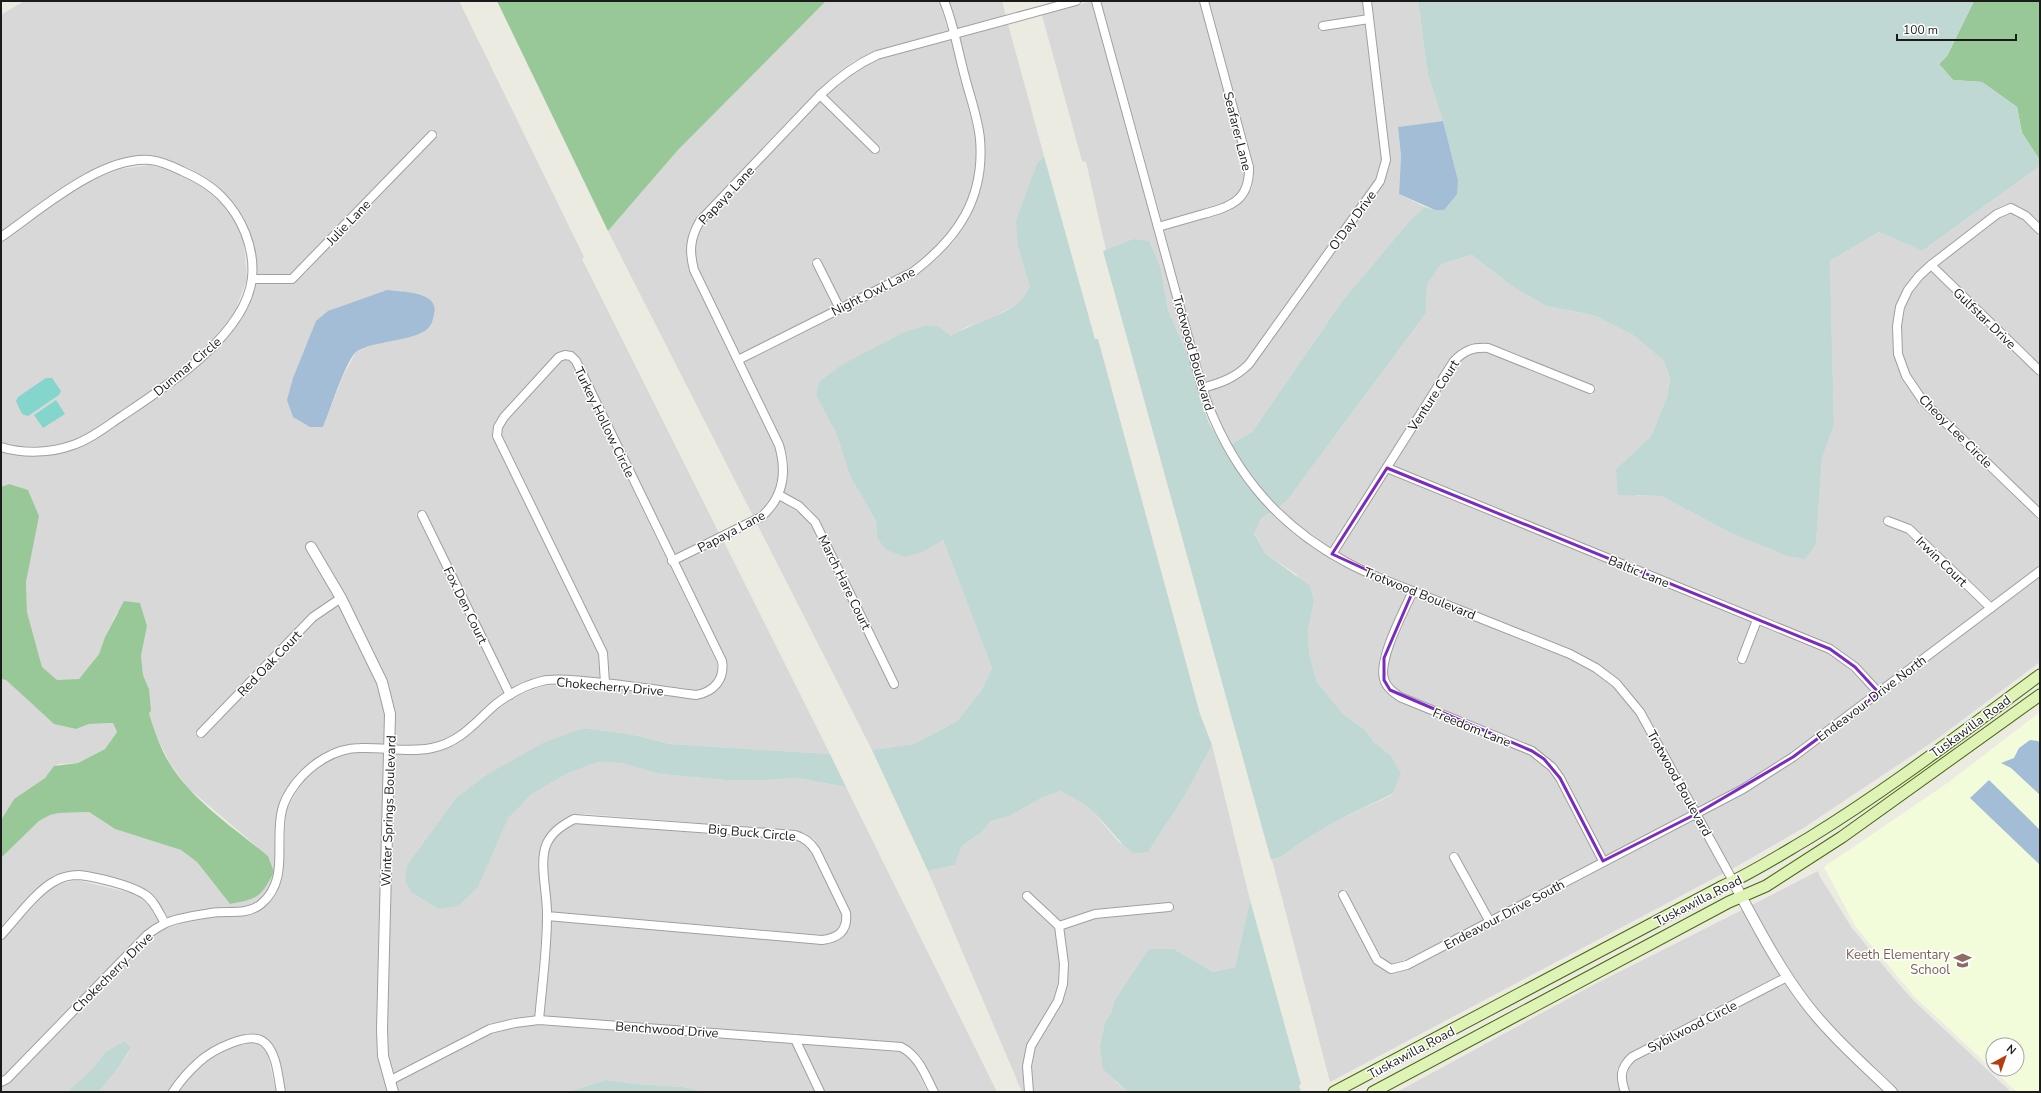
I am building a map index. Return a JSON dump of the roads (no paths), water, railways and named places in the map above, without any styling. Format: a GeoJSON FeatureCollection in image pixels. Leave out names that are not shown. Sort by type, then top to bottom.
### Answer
{"type":"FeatureCollection","features":[{"type":"Feature","properties":{"kind":"main road","name":"Tuskawilla Road"},"geometry":{"type":"LineString","coordinates":[[1334,1092],[1752,872],[1832,824],[1896,781],[2040,675]]}},
{"type":"Feature","properties":{"kind":"main road","name":"Tuskawilla Road"},"geometry":{"type":"LineString","coordinates":[[1373,1092],[1715,909],[1766,886],[1842,837],[2040,695]]}},
{"type":"Feature","properties":{"kind":"main road"},"geometry":{"type":"LineString","coordinates":[[1896,781],[1906,792]]}},
{"type":"Feature","properties":{"kind":"main road"},"geometry":{"type":"LineString","coordinates":[[1832,824],[1842,837]]}},
{"type":"Feature","properties":{"kind":"street","name":"Night Owl Lane"},"geometry":{"type":"LineString","coordinates":[[738,360],[913,272],[933,257],[951,238],[966,216],[977,187],[981,166],[980,138],[954,34],[944,1]]}},
{"type":"Feature","properties":{"kind":"street","name":"Papaya Lane"},"geometry":{"type":"LineString","coordinates":[[672,561],[761,517],[772,508],[779,495],[784,476],[784,461],[779,445],[694,270],[690,255],[693,233],[700,221],[820,95],[836,79],[856,64],[877,55],[1076,1]]}},
{"type":"Feature","properties":{"kind":"street","name":"Trotwood Boulevard"},"geometry":{"type":"LineString","coordinates":[[1096,1],[1202,388],[1213,421],[1233,457],[1256,489],[1290,524],[1348,564],[1570,654],[1596,668],[1616,683],[1640,712],[1787,977],[1824,1024],[1892,1092]]}},
{"type":"Feature","properties":{"kind":"street","name":"Seafarer Lane"},"geometry":{"type":"LineString","coordinates":[[1158,227],[1227,208],[1241,198],[1248,186],[1249,167],[1204,1]]}},
{"type":"Feature","properties":{"kind":"street","name":"O'Day Drive"},"geometry":{"type":"LineString","coordinates":[[1202,388],[1224,382],[1239,374],[1249,364],[1380,181],[1386,160],[1367,1]]}},
{"type":"Feature","properties":{"kind":"street"},"geometry":{"type":"LineString","coordinates":[[1323,26],[1368,19]]}},
{"type":"Feature","properties":{"kind":"street"},"geometry":{"type":"LineString","coordinates":[[820,95],[875,149]]}},
{"type":"Feature","properties":{"kind":"street","name":"Julie Lane"},"geometry":{"type":"LineString","coordinates":[[252,279],[292,279],[432,135]]}},
{"type":"Feature","properties":{"kind":"street","name":"Dunmar Circle"},"geometry":{"type":"LineString","coordinates":[[1,237],[78,183],[92,175],[120,164],[151,160],[175,168],[206,184],[230,205],[241,221],[248,241],[252,279],[246,297],[237,316],[226,333],[211,349],[155,394],[88,438],[73,445],[42,451],[22,451],[1,447]]}},
{"type":"Feature","properties":{"kind":"street","name":"Cheoy Lee Circle"},"geometry":{"type":"LineString","coordinates":[[2040,230],[2019,211],[2011,208],[2004,210],[1931,265],[1919,276],[1908,290],[1900,307],[1897,326],[1898,354],[1906,376],[1923,401],[2040,514]]}},
{"type":"Feature","properties":{"kind":"street"},"geometry":{"type":"LineString","coordinates":[[817,263],[840,309]]}},
{"type":"Feature","properties":{"kind":"street","name":"Gulfstar Drive"},"geometry":{"type":"LineString","coordinates":[[1931,265],[2040,371]]}},
{"type":"Feature","properties":{"kind":"street","name":"Venture Court"},"geometry":{"type":"LineString","coordinates":[[1332,554],[1454,361],[1462,353],[1473,347],[1488,348],[1590,389]]}},
{"type":"Feature","properties":{"kind":"street","name":"Turkey Hollow Circle"},"geometry":{"type":"LineString","coordinates":[[605,683],[603,653],[497,436],[498,427],[504,417],[559,357],[565,355],[571,356],[576,361],[722,661],[722,677],[716,685]]}},
{"type":"Feature","properties":{"kind":"street","name":"Baltic Lane"},"geometry":{"type":"LineString","coordinates":[[1386,468],[1830,649],[1843,657],[1879,693]]}},
{"type":"Feature","properties":{"kind":"street","name":"March Hare Court"},"geometry":{"type":"LineString","coordinates":[[779,495],[799,506],[815,522],[894,684]]}},
{"type":"Feature","properties":{"kind":"street","name":"Fox Den Court"},"geometry":{"type":"LineString","coordinates":[[422,515],[510,695]]}},
{"type":"Feature","properties":{"kind":"street","name":"Irwin Court"},"geometry":{"type":"LineString","coordinates":[[1888,521],[1909,529],[1991,608]]}},
{"type":"Feature","properties":{"kind":"street","name":"Winter Springs Boulevard"},"geometry":{"type":"LineString","coordinates":[[311,547],[341,598],[382,682],[390,714],[382,1029],[383,1056],[393,1092]]}},
{"type":"Feature","properties":{"kind":"street","name":"Endeavour Drive North"},"geometry":{"type":"LineString","coordinates":[[1696,814],[1743,789],[1793,757],[2040,572]]}},
{"type":"Feature","properties":{"kind":"street","name":"Freedom Lane"},"geometry":{"type":"LineString","coordinates":[[1413,591],[1384,658],[1382,670],[1384,680],[1390,690],[1400,697],[1532,751],[1544,759],[1560,778],[1602,862]]}},
{"type":"Feature","properties":{"kind":"street","name":"Red Oak Court"},"geometry":{"type":"LineString","coordinates":[[201,733],[313,617],[341,598]]}},
{"type":"Feature","properties":{"kind":"street"},"geometry":{"type":"LineString","coordinates":[[1742,659],[1757,620]]}},
{"type":"Feature","properties":{"kind":"street","name":"Chokecherry Drive"},"geometry":{"type":"LineString","coordinates":[[1,1082],[7,1079],[147,935],[165,923],[212,913],[243,912],[260,905],[272,892],[279,874],[280,824],[282,810],[296,783],[309,770],[325,758],[343,751],[360,748],[390,750],[432,748],[456,740],[510,695],[542,681],[560,680],[605,683],[696,695],[710,690],[716,685]]}},
{"type":"Feature","properties":{"kind":"street","name":"Endeavour Drive South"},"geometry":{"type":"LineString","coordinates":[[1343,895],[1377,960],[1390,969],[1407,965],[1696,814]]}},
{"type":"Feature","properties":{"kind":"street","name":"Big Buck Circle"},"geometry":{"type":"LineString","coordinates":[[539,1020],[547,916],[543,857],[546,844],[561,826],[574,819],[585,818],[795,835],[803,837],[811,843],[816,851],[846,913],[847,921],[845,930],[839,935],[831,939],[822,940],[547,916]]}},
{"type":"Feature","properties":{"kind":"street"},"geometry":{"type":"LineString","coordinates":[[1454,857],[1490,922]]}},
{"type":"Feature","properties":{"kind":"street"},"geometry":{"type":"LineString","coordinates":[[1,936],[40,892],[49,885],[65,877],[78,875],[133,889],[144,894],[153,902],[165,923]]}},
{"type":"Feature","properties":{"kind":"street"},"geometry":{"type":"LineString","coordinates":[[1027,896],[1059,926],[1064,964],[1063,984],[1058,1001],[1031,1046],[1027,1066],[1029,1092]]}},
{"type":"Feature","properties":{"kind":"street"},"geometry":{"type":"LineString","coordinates":[[1059,926],[1095,914],[1169,907]]}},
{"type":"Feature","properties":{"kind":"street","name":"Sybilwood Circle"},"geometry":{"type":"LineString","coordinates":[[1625,1092],[1621,1079],[1621,1070],[1632,1057],[1787,977]]}},
{"type":"Feature","properties":{"kind":"street","name":"Benchwood Drive"},"geometry":{"type":"LineString","coordinates":[[389,1081],[490,1029],[515,1022],[539,1020],[901,1047],[910,1052],[917,1060],[934,1092]]}},
{"type":"Feature","properties":{"kind":"street"},"geometry":{"type":"LineString","coordinates":[[173,1092],[180,1081],[200,1061],[222,1048],[246,1038],[258,1038],[265,1042],[270,1050],[281,1092]]}},
{"type":"Feature","properties":{"kind":"street"},"geometry":{"type":"LineString","coordinates":[[795,1039],[820,1092]]}},
{"type":"Feature","properties":{"kind":"place","name":"Keeth Elementary School"},"geometry":{"type":"Point","coordinates":[1963,961]}}]}
